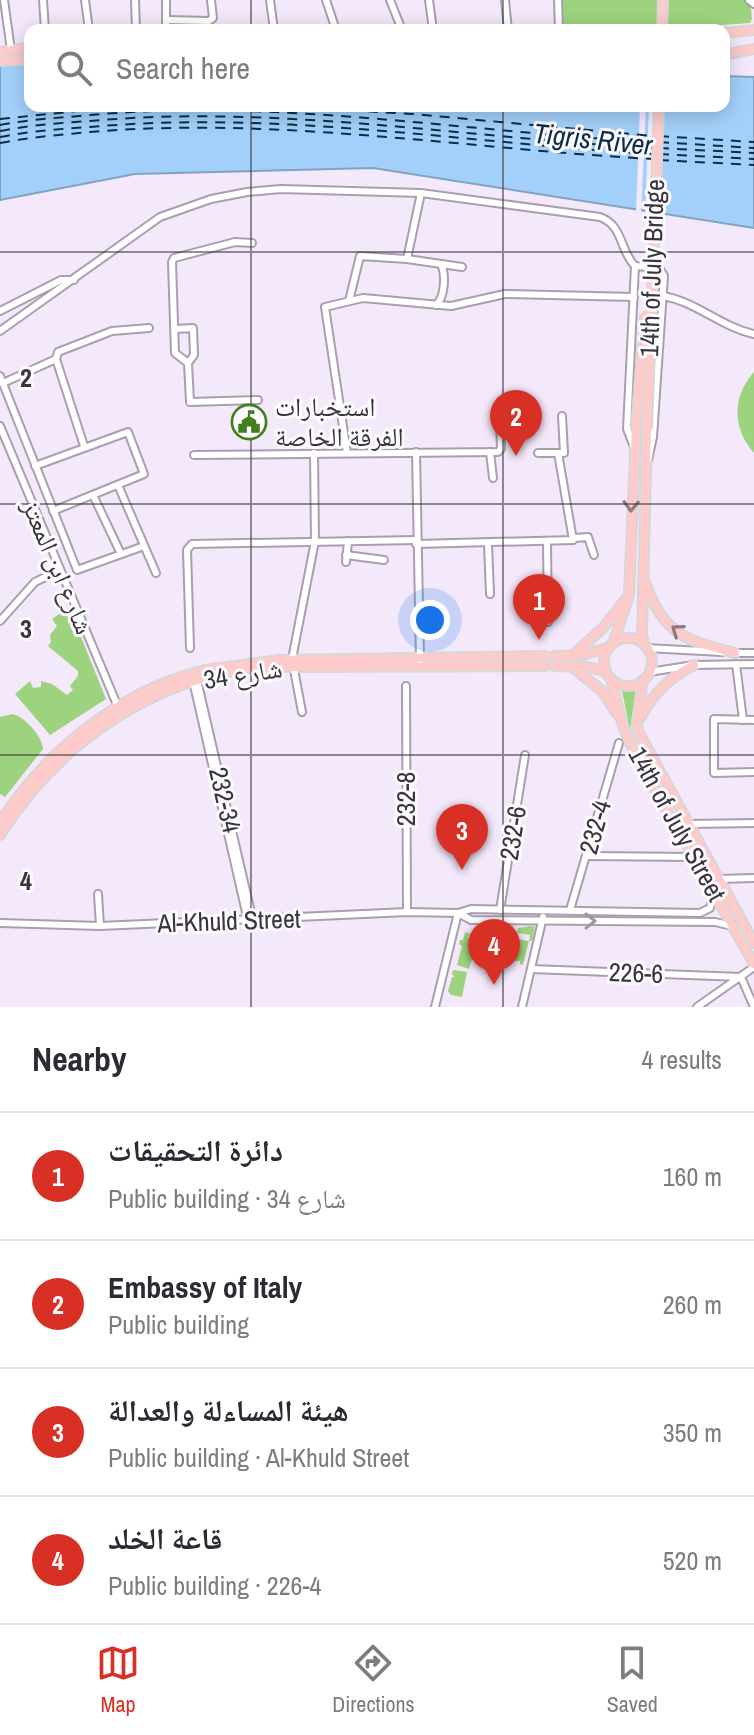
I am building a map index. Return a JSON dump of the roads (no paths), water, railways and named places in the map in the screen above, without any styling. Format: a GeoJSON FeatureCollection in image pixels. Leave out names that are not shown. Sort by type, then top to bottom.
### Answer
{"type":"FeatureCollection","features":[{"type":"Feature","properties":{"kind":"main road"},"geometry":{"type":"LineString","coordinates":[[660,24],[661,0]]}},
{"type":"Feature","properties":{"kind":"main road"},"geometry":{"type":"LineString","coordinates":[[730,32],[754,30]]}},
{"type":"Feature","properties":{"kind":"main road"},"geometry":{"type":"LineString","coordinates":[[0,52],[24,48]]}},
{"type":"Feature","properties":{"kind":"main road"},"geometry":{"type":"LineString","coordinates":[[730,53],[754,49]]}},
{"type":"Feature","properties":{"kind":"main road"},"geometry":{"type":"LineString","coordinates":[[0,61],[24,59]]}},
{"type":"Feature","properties":{"kind":"main road","name":"14th of July Bridge"},"geometry":{"type":"LineString","coordinates":[[634,447],[656,112]]}},
{"type":"Feature","properties":{"kind":"main road","name":"14th of July Bridge"},"geometry":{"type":"LineString","coordinates":[[648,460],[656,112]]}},
{"type":"Feature","properties":{"kind":"main road"},"geometry":{"type":"LineString","coordinates":[[634,447],[629,595],[604,661],[608,675],[625,685],[646,676],[651,660],[645,646],[648,460]]}},
{"type":"Feature","properties":{"kind":"main road"},"geometry":{"type":"LineString","coordinates":[[644,578],[657,612],[672,628],[700,644],[735,653]]}},
{"type":"Feature","properties":{"kind":"main road"},"geometry":{"type":"LineString","coordinates":[[572,656],[603,628],[629,595]]}},
{"type":"Feature","properties":{"kind":"main road"},"geometry":{"type":"LineString","coordinates":[[611,646],[626,638],[645,646]]}},
{"type":"Feature","properties":{"kind":"main road","name":"شارع 34"},"geometry":{"type":"LineString","coordinates":[[0,822],[22,792],[58,753],[118,707],[160,685],[198,676],[292,663],[549,661],[611,646]]}},
{"type":"Feature","properties":{"kind":"main road","name":"شارع 34"},"geometry":{"type":"LineString","coordinates":[[549,661],[608,675]]}},
{"type":"Feature","properties":{"kind":"main road"},"geometry":{"type":"LineString","coordinates":[[637,725],[659,689],[675,675],[694,665]]}},
{"type":"Feature","properties":{"kind":"main road"},"geometry":{"type":"LineString","coordinates":[[571,666],[602,691],[622,723]]}},
{"type":"Feature","properties":{"kind":"main road","name":"14th of July Street"},"geometry":{"type":"LineString","coordinates":[[608,675],[634,752],[695,857],[751,934],[754,943]]}},
{"type":"Feature","properties":{"kind":"main road","name":"شارع 34"},"geometry":{"type":"LineString","coordinates":[[0,835],[38,784],[84,740],[131,707],[198,676]]}},
{"type":"Feature","properties":{"kind":"main road","name":"14th of July Street"},"geometry":{"type":"LineString","coordinates":[[646,676],[637,725],[642,741],[688,824],[754,966]]}},
{"type":"Feature","properties":{"kind":"street"},"geometry":{"type":"LineString","coordinates":[[4,0],[11,50]]}},
{"type":"Feature","properties":{"kind":"street"},"geometry":{"type":"LineString","coordinates":[[43,0],[45,24]]}},
{"type":"Feature","properties":{"kind":"street"},"geometry":{"type":"LineString","coordinates":[[85,0],[88,24]]}},
{"type":"Feature","properties":{"kind":"street"},"geometry":{"type":"LineString","coordinates":[[135,0],[136,24]]}},
{"type":"Feature","properties":{"kind":"street"},"geometry":{"type":"LineString","coordinates":[[166,0],[167,24]]}},
{"type":"Feature","properties":{"kind":"street"},"geometry":{"type":"LineString","coordinates":[[167,20],[209,21],[213,18],[211,0]]}},
{"type":"Feature","properties":{"kind":"street"},"geometry":{"type":"LineString","coordinates":[[270,0],[273,24]]}},
{"type":"Feature","properties":{"kind":"street"},"geometry":{"type":"LineString","coordinates":[[326,0],[334,24]]}},
{"type":"Feature","properties":{"kind":"street"},"geometry":{"type":"LineString","coordinates":[[390,0],[400,24]]}},
{"type":"Feature","properties":{"kind":"street"},"geometry":{"type":"LineString","coordinates":[[429,0],[432,24]]}},
{"type":"Feature","properties":{"kind":"street"},"geometry":{"type":"LineString","coordinates":[[505,0],[507,24]]}},
{"type":"Feature","properties":{"kind":"street"},"geometry":{"type":"LineString","coordinates":[[558,0],[559,24]]}},
{"type":"Feature","properties":{"kind":"street"},"geometry":{"type":"LineString","coordinates":[[749,0],[754,4]]}},
{"type":"Feature","properties":{"kind":"street"},"geometry":{"type":"LineString","coordinates":[[0,331],[160,217],[211,199],[281,189],[421,193],[494,201],[608,220],[621,237],[630,261],[635,266],[661,269],[664,276],[653,437],[648,460]]}},
{"type":"Feature","properties":{"kind":"street"},"geometry":{"type":"LineString","coordinates":[[407,259],[421,193]]}},
{"type":"Feature","properties":{"kind":"street"},"geometry":{"type":"LineString","coordinates":[[188,363],[175,353],[171,265],[174,258],[235,242],[252,243]]}},
{"type":"Feature","properties":{"kind":"street"},"geometry":{"type":"LineString","coordinates":[[349,301],[360,256],[462,267]]}},
{"type":"Feature","properties":{"kind":"street"},"geometry":{"type":"LineString","coordinates":[[436,305],[442,298],[444,271],[441,264]]}},
{"type":"Feature","properties":{"kind":"street"},"geometry":{"type":"LineString","coordinates":[[634,447],[627,429],[635,266]]}},
{"type":"Feature","properties":{"kind":"street"},"geometry":{"type":"LineString","coordinates":[[0,311],[61,280],[74,280]]}},
{"type":"Feature","properties":{"kind":"street"},"geometry":{"type":"LineString","coordinates":[[347,453],[325,307],[363,298],[451,306],[505,294],[634,297]]}},
{"type":"Feature","properties":{"kind":"street"},"geometry":{"type":"LineString","coordinates":[[663,296],[693,305],[726,325],[754,334]]}},
{"type":"Feature","properties":{"kind":"street"},"geometry":{"type":"LineString","coordinates":[[84,446],[56,359],[58,352],[112,331],[149,328]]}},
{"type":"Feature","properties":{"kind":"street"},"geometry":{"type":"LineString","coordinates":[[176,329],[193,328],[194,355],[188,363],[190,402],[258,400]]}},
{"type":"Feature","properties":{"kind":"street"},"geometry":{"type":"LineString","coordinates":[[56,359],[1,379],[77,570],[144,546]]}},
{"type":"Feature","properties":{"kind":"street"},"geometry":{"type":"LineString","coordinates":[[538,453],[565,451],[562,416]]}},
{"type":"Feature","properties":{"kind":"street"},"geometry":{"type":"LineString","coordinates":[[194,455],[498,452],[501,449],[500,421]]}},
{"type":"Feature","properties":{"kind":"street","name":"شارع ابن المعتز"},"geometry":{"type":"LineString","coordinates":[[0,426],[118,707]]}},
{"type":"Feature","properties":{"kind":"street"},"geometry":{"type":"LineString","coordinates":[[35,466],[128,432],[144,474],[53,511]]}},
{"type":"Feature","properties":{"kind":"street"},"geometry":{"type":"LineString","coordinates":[[416,452],[420,662]]}},
{"type":"Feature","properties":{"kind":"street"},"geometry":{"type":"LineString","coordinates":[[490,452],[493,478]]}},
{"type":"Feature","properties":{"kind":"street"},"geometry":{"type":"LineString","coordinates":[[302,712],[292,663],[315,541],[314,453]]}},
{"type":"Feature","properties":{"kind":"street"},"geometry":{"type":"LineString","coordinates":[[558,453],[574,538]]}},
{"type":"Feature","properties":{"kind":"street"},"geometry":{"type":"LineString","coordinates":[[118,485],[156,573]]}},
{"type":"Feature","properties":{"kind":"street"},"geometry":{"type":"LineString","coordinates":[[93,495],[121,554]]}},
{"type":"Feature","properties":{"kind":"street"},"geometry":{"type":"LineString","coordinates":[[34,509],[49,501]]}},
{"type":"Feature","properties":{"kind":"street"},"geometry":{"type":"LineString","coordinates":[[190,648],[188,546],[315,541],[488,544],[570,542],[574,538],[590,538],[594,555]]}},
{"type":"Feature","properties":{"kind":"street"},"geometry":{"type":"LineString","coordinates":[[348,541],[346,558],[384,560]]}},
{"type":"Feature","properties":{"kind":"street"},"geometry":{"type":"LineString","coordinates":[[547,542],[548,622]]}},
{"type":"Feature","properties":{"kind":"street"},"geometry":{"type":"LineString","coordinates":[[488,544],[490,594]]}},
{"type":"Feature","properties":{"kind":"street"},"geometry":{"type":"LineString","coordinates":[[0,621],[35,582],[60,570]]}},
{"type":"Feature","properties":{"kind":"street"},"geometry":{"type":"LineString","coordinates":[[645,646],[754,653]]}},
{"type":"Feature","properties":{"kind":"street"},"geometry":{"type":"LineString","coordinates":[[736,664],[743,720]]}},
{"type":"Feature","properties":{"kind":"street"},"geometry":{"type":"LineString","coordinates":[[646,676],[694,665],[754,664]]}},
{"type":"Feature","properties":{"kind":"street","name":"232-34"},"geometry":{"type":"LineString","coordinates":[[198,676],[250,921]]}},
{"type":"Feature","properties":{"kind":"street","name":"232-8"},"geometry":{"type":"LineString","coordinates":[[406,686],[407,912]]}},
{"type":"Feature","properties":{"kind":"street"},"geometry":{"type":"LineString","coordinates":[[754,720],[714,719],[714,773],[754,772]]}},
{"type":"Feature","properties":{"kind":"street","name":"232-4"},"geometry":{"type":"LineString","coordinates":[[570,910],[619,743]]}},
{"type":"Feature","properties":{"kind":"street","name":"232-6"},"geometry":{"type":"LineString","coordinates":[[500,910],[525,755]]}},
{"type":"Feature","properties":{"kind":"street"},"geometry":{"type":"LineString","coordinates":[[688,824],[754,823]]}},
{"type":"Feature","properties":{"kind":"street"},"geometry":{"type":"LineString","coordinates":[[587,856],[695,857]]}},
{"type":"Feature","properties":{"kind":"street"},"geometry":{"type":"LineString","coordinates":[[716,883],[754,878]]}},
{"type":"Feature","properties":{"kind":"street","name":"Al-Khuld Street"},"geometry":{"type":"LineString","coordinates":[[0,923],[100,926],[407,912],[458,913],[471,909],[700,913],[712,905],[716,883]]}},
{"type":"Feature","properties":{"kind":"street"},"geometry":{"type":"LineString","coordinates":[[98,894],[100,926]]}},
{"type":"Feature","properties":{"kind":"street"},"geometry":{"type":"LineString","coordinates":[[522,1007],[545,910]]}},
{"type":"Feature","properties":{"kind":"street"},"geometry":{"type":"LineString","coordinates":[[435,1007],[458,913]]}},
{"type":"Feature","properties":{"kind":"street","name":"Al-Khuld Street"},"geometry":{"type":"LineString","coordinates":[[458,913],[471,920],[715,922],[736,929]]}},
{"type":"Feature","properties":{"kind":"street"},"geometry":{"type":"LineString","coordinates":[[697,1007],[754,966]]}},
{"type":"Feature","properties":{"kind":"street","name":"226-6"},"geometry":{"type":"LineString","coordinates":[[531,969],[741,977]]}},
{"type":"Feature","properties":{"kind":"street"},"geometry":{"type":"LineString","coordinates":[[741,977],[754,1007]]}},
{"type":"Feature","properties":{"kind":"water","name":"Tigris River"},"geometry":{"type":"Polygon","coordinates":[[[24,61],[24,112],[730,112],[730,76],[754,77],[754,228],[373,168],[135,174],[0,200],[0,63],[24,61]]]}},
{"type":"Feature","properties":{"kind":"place","name":"استخبارات الفرقة الخاصة"},"geometry":{"type":"Point","coordinates":[249,422]}},
{"type":"Feature","properties":{"kind":"place","name":"Embassy of Italy"},"geometry":{"type":"Point","coordinates":[516,456]}},
{"type":"Feature","properties":{"kind":"place","name":"دائرة التحقيقات"},"geometry":{"type":"Point","coordinates":[539,640]}},
{"type":"Feature","properties":{"kind":"place","name":"هيئة المساءلة والعدالة"},"geometry":{"type":"Point","coordinates":[462,870]}},
{"type":"Feature","properties":{"kind":"place","name":"قاعة الخلد"},"geometry":{"type":"Point","coordinates":[494,985]}}]}
